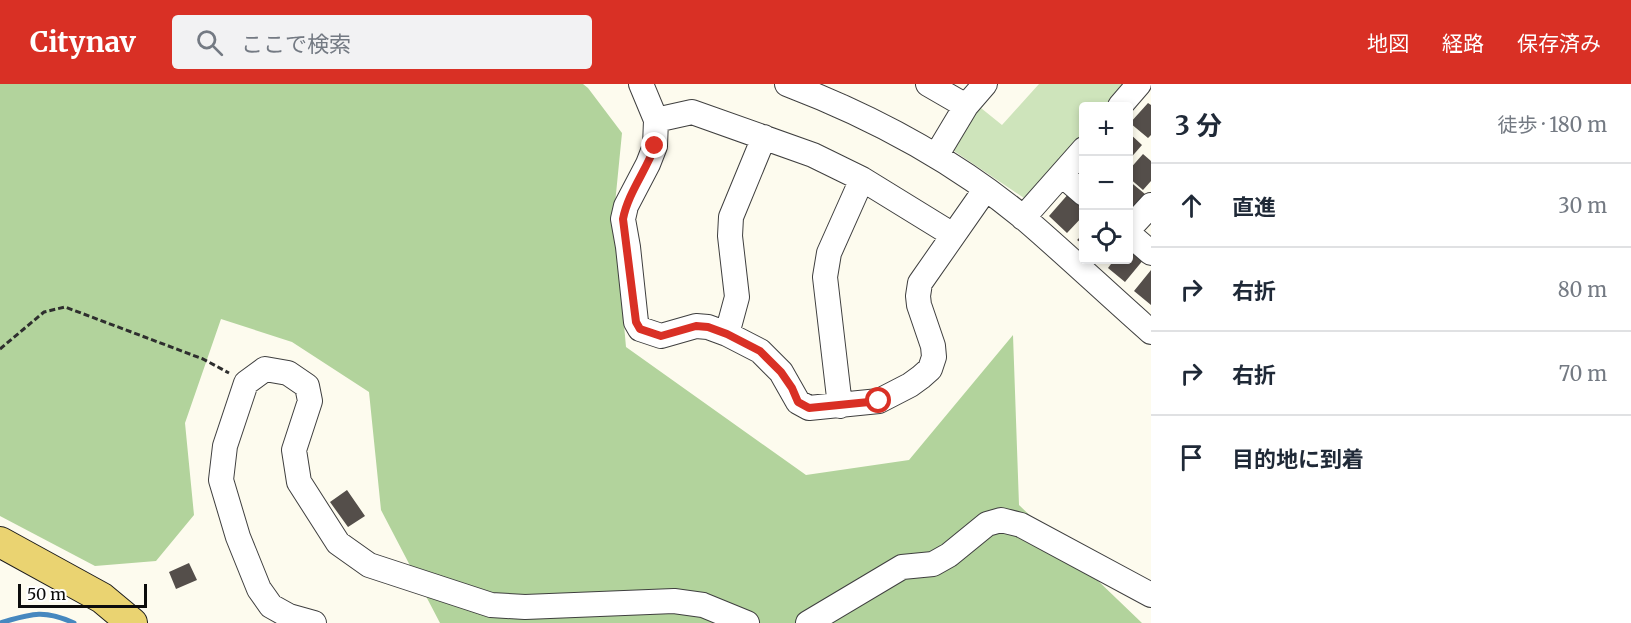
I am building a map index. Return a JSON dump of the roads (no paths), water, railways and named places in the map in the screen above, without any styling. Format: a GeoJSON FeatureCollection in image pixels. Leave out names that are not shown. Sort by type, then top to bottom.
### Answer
{"type":"FeatureCollection","features":[{"type":"Feature","properties":{"kind":"main road"},"geometry":{"type":"LineString","coordinates":[[0,542],[102,598],[132,623]]}},
{"type":"Feature","properties":{"kind":"street"},"geometry":{"type":"LineString","coordinates":[[641,84],[656,120],[655,146],[626,206],[623,219],[636,322],[640,329],[661,336],[696,326],[708,327],[727,334],[760,351],[781,372],[798,402],[809,408],[879,401],[910,385],[930,369],[934,357],[933,346],[918,296],[920,283],[986,190]]}},
{"type":"Feature","properties":{"kind":"street"},"geometry":{"type":"LineString","coordinates":[[787,84],[822,97],[873,122],[936,156],[986,190],[1023,218],[1151,332]]}},
{"type":"Feature","properties":{"kind":"street"},"geometry":{"type":"LineString","coordinates":[[928,84],[966,106]]}},
{"type":"Feature","properties":{"kind":"street"},"geometry":{"type":"LineString","coordinates":[[936,156],[966,106],[985,84]]}},
{"type":"Feature","properties":{"kind":"street"},"geometry":{"type":"LineString","coordinates":[[1123,102],[1138,84]]}},
{"type":"Feature","properties":{"kind":"street"},"geometry":{"type":"LineString","coordinates":[[656,120],[692,112],[813,155],[862,179],[953,235]]}},
{"type":"Feature","properties":{"kind":"street"},"geometry":{"type":"LineString","coordinates":[[727,334],[737,297],[730,236],[731,217],[764,137]]}},
{"type":"Feature","properties":{"kind":"street"},"geometry":{"type":"LineString","coordinates":[[1023,218],[1079,154]]}},
{"type":"Feature","properties":{"kind":"street"},"geometry":{"type":"LineString","coordinates":[[1062,175],[1079,190]]}},
{"type":"Feature","properties":{"kind":"street"},"geometry":{"type":"LineString","coordinates":[[840,406],[825,277],[830,253],[862,179]]}},
{"type":"Feature","properties":{"kind":"street"},"geometry":{"type":"LineString","coordinates":[[1133,226],[1151,205]]}},
{"type":"Feature","properties":{"kind":"street"},"geometry":{"type":"LineString","coordinates":[[1133,237],[1151,253]]}},
{"type":"Feature","properties":{"kind":"street"},"geometry":{"type":"LineString","coordinates":[[314,623],[289,616],[271,606],[259,589],[238,537],[221,480],[225,447],[246,383],[265,369],[288,373],[307,386],[310,401],[294,450],[299,482],[338,543],[369,565],[491,605],[525,607],[674,601],[703,605],[747,623]]}},
{"type":"Feature","properties":{"kind":"street"},"geometry":{"type":"LineString","coordinates":[[808,623],[902,567],[933,564],[949,555],[987,524],[1001,520],[1021,525],[1151,595]]}},
{"type":"Feature","properties":{"kind":"waterway"},"geometry":{"type":"LineString","coordinates":[[0,623],[37,614],[54,616],[74,623]]}}]}
